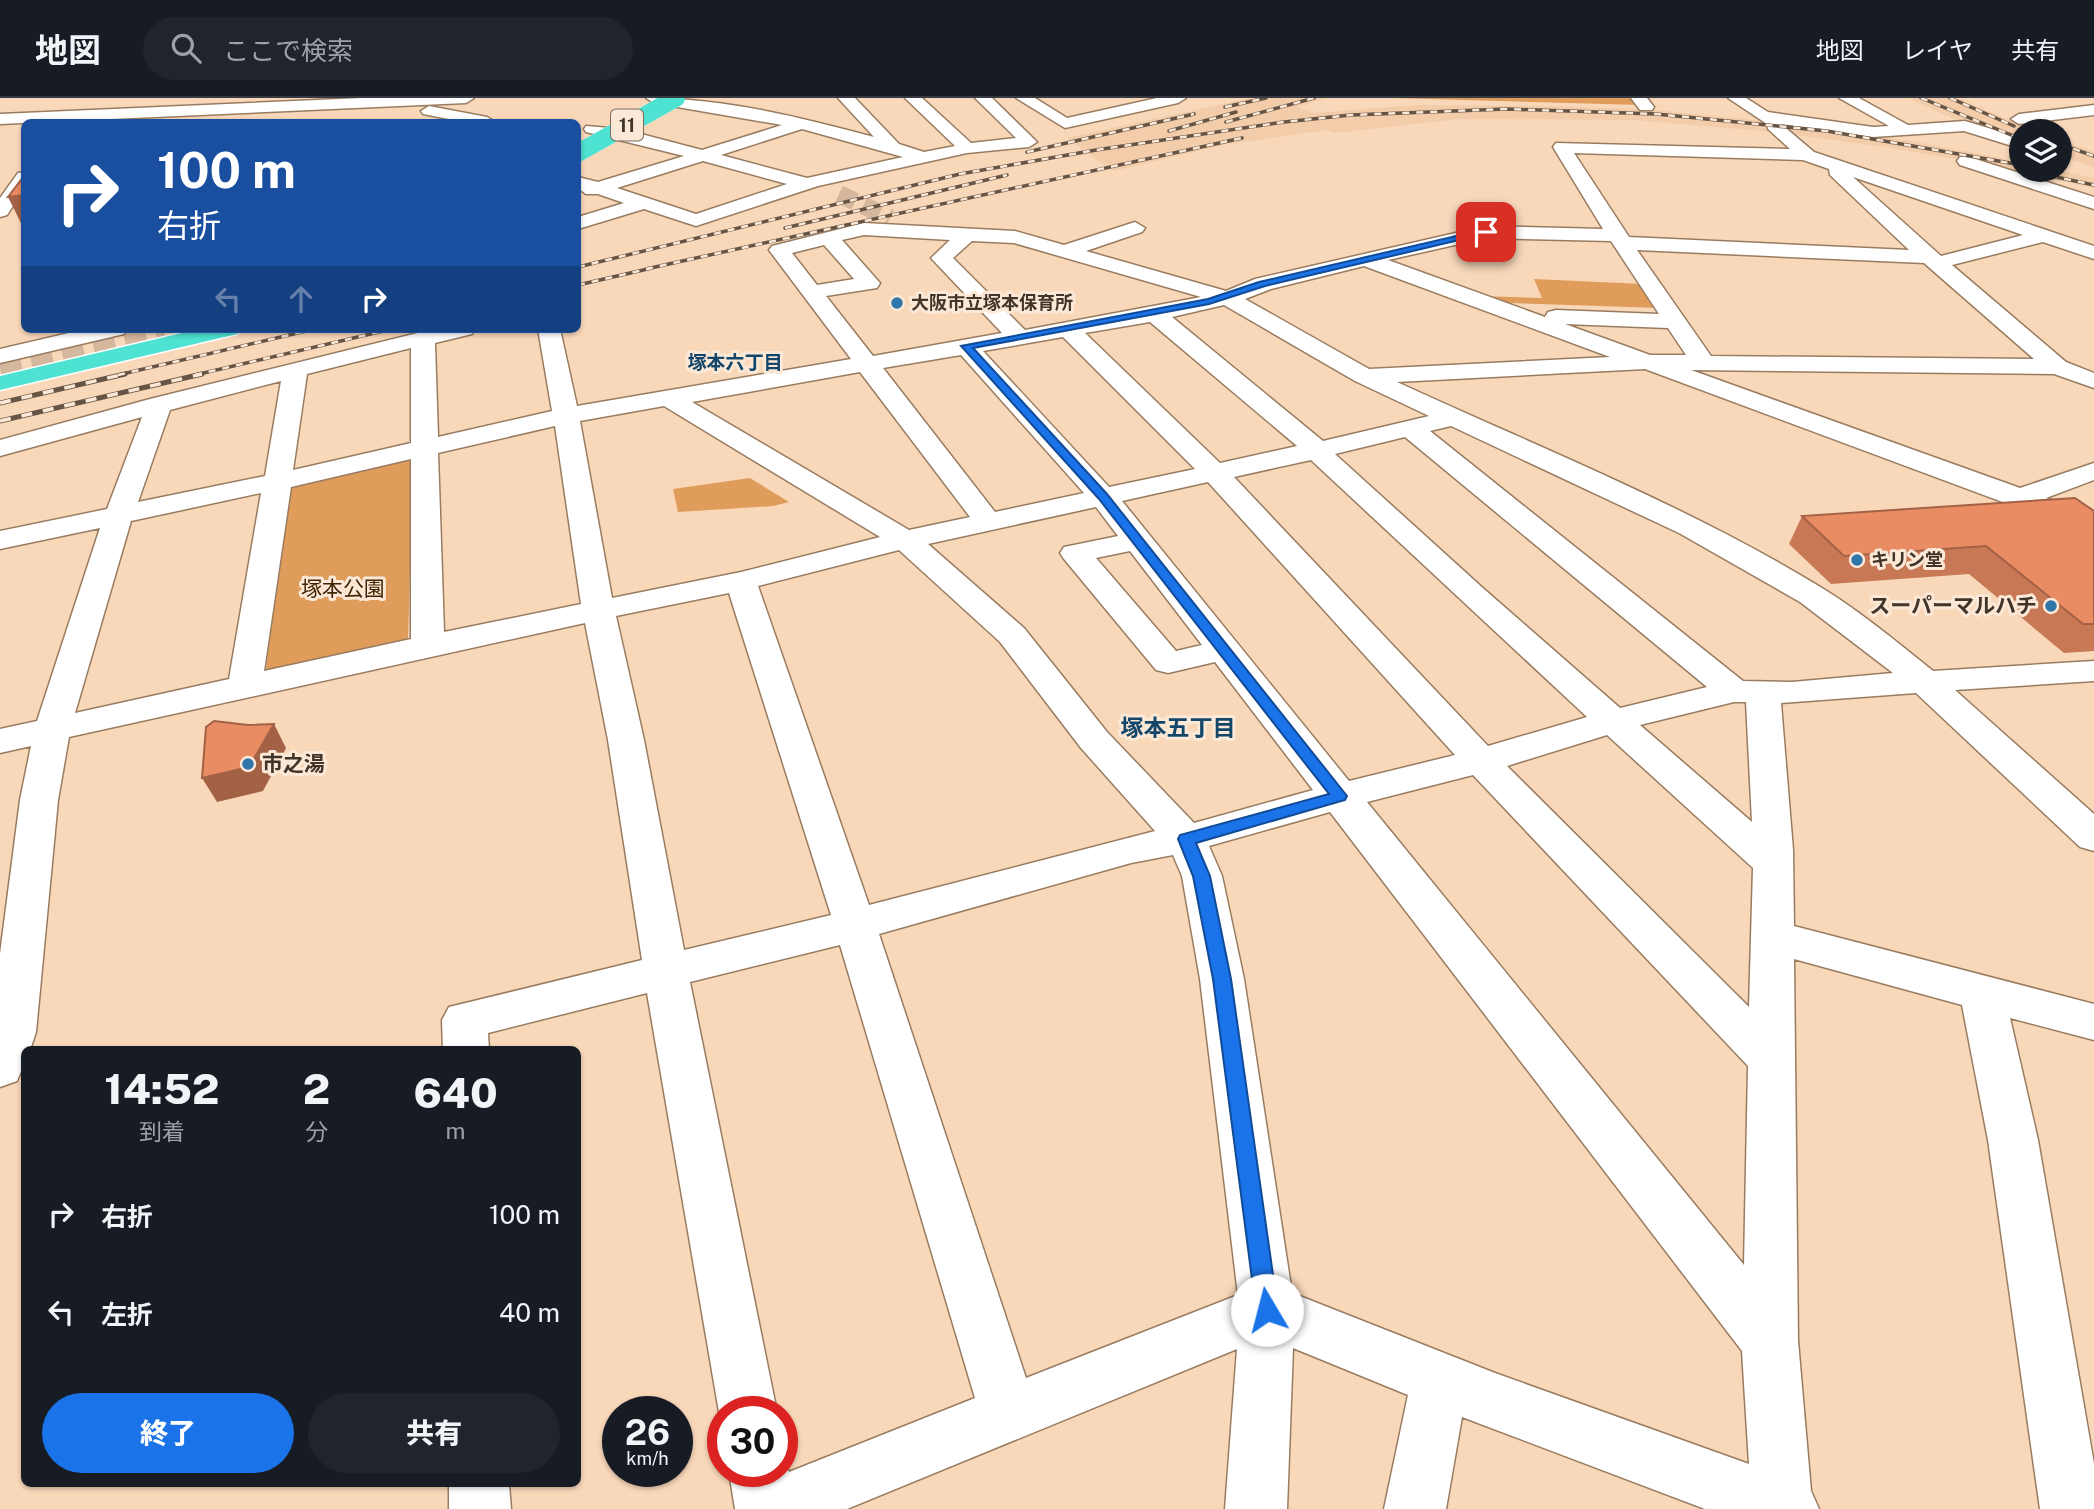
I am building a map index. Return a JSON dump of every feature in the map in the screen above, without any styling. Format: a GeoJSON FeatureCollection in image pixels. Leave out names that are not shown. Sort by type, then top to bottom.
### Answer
{"type":"FeatureCollection","features":[{"type":"Feature","properties":{"kind":"highway","name":"11"},"geometry":{"type":"LineString","coordinates":[[581,135],[654,98]]}},
{"type":"Feature","properties":{"kind":"highway","name":"11"},"geometry":{"type":"LineString","coordinates":[[594,157],[688,101]]}},
{"type":"Feature","properties":{"kind":"highway"},"geometry":{"type":"LineString","coordinates":[[0,365],[130,333]]}},
{"type":"Feature","properties":{"kind":"highway"},"geometry":{"type":"LineString","coordinates":[[0,374],[186,334]]}},
{"type":"Feature","properties":{"kind":"highway"},"geometry":{"type":"LineString","coordinates":[[0,383],[186,334]]}},
{"type":"Feature","properties":{"kind":"street"},"geometry":{"type":"LineString","coordinates":[[0,119],[58,113],[80,98]]}},
{"type":"Feature","properties":{"kind":"street"},"geometry":{"type":"LineString","coordinates":[[399,112],[466,98]]}},
{"type":"Feature","properties":{"kind":"street"},"geometry":{"type":"LineString","coordinates":[[654,98],[688,101],[800,125],[892,147],[926,159]]}},
{"type":"Feature","properties":{"kind":"street"},"geometry":{"type":"LineString","coordinates":[[846,98],[892,147]]}},
{"type":"Feature","properties":{"kind":"street"},"geometry":{"type":"LineString","coordinates":[[913,98],[967,148]]}},
{"type":"Feature","properties":{"kind":"street"},"geometry":{"type":"LineString","coordinates":[[581,183],[696,220],[807,183],[967,148],[1029,142],[984,98]]}},
{"type":"Feature","properties":{"kind":"street"},"geometry":{"type":"LineString","coordinates":[[1024,98],[1065,123],[1178,98]]}},
{"type":"Feature","properties":{"kind":"street"},"geometry":{"type":"LineString","coordinates":[[1736,98],[1770,121],[1807,155]]}},
{"type":"Feature","properties":{"kind":"street"},"geometry":{"type":"LineString","coordinates":[[1847,98],[1908,130]]}},
{"type":"Feature","properties":{"kind":"street"},"geometry":{"type":"LineString","coordinates":[[594,157],[668,132],[676,124],[688,101]]}},
{"type":"Feature","properties":{"kind":"street"},"geometry":{"type":"LineString","coordinates":[[719,107],[771,101]]}},
{"type":"Feature","properties":{"kind":"street"},"geometry":{"type":"LineString","coordinates":[[0,104],[58,113],[176,117],[314,103],[399,112],[425,111],[470,119]]}},
{"type":"Feature","properties":{"kind":"street"},"geometry":{"type":"LineString","coordinates":[[581,194],[800,125],[803,122],[790,107]]}},
{"type":"Feature","properties":{"kind":"street"},"geometry":{"type":"LineString","coordinates":[[2019,119],[2056,112],[2094,110]]}},
{"type":"Feature","properties":{"kind":"street"},"geometry":{"type":"LineString","coordinates":[[2056,112],[2094,124]]}},
{"type":"Feature","properties":{"kind":"street"},"geometry":{"type":"LineString","coordinates":[[1770,121],[1872,132],[1955,151],[2009,159]]}},
{"type":"Feature","properties":{"kind":"street"},"geometry":{"type":"LineString","coordinates":[[1872,132],[1965,126],[2009,141]]}},
{"type":"Feature","properties":{"kind":"street"},"geometry":{"type":"LineString","coordinates":[[716,131],[779,147]]}},
{"type":"Feature","properties":{"kind":"street"},"geometry":{"type":"LineString","coordinates":[[581,135],[642,140],[807,183],[839,194]]}},
{"type":"Feature","properties":{"kind":"street"},"geometry":{"type":"LineString","coordinates":[[1703,362],[1562,147],[1807,155],[2094,253]]}},
{"type":"Feature","properties":{"kind":"street"},"geometry":{"type":"LineString","coordinates":[[1955,151],[2094,203]]}},
{"type":"Feature","properties":{"kind":"street"},"geometry":{"type":"LineString","coordinates":[[594,157],[675,181]]}},
{"type":"Feature","properties":{"kind":"street"},"geometry":{"type":"LineString","coordinates":[[832,160],[871,171]]}},
{"type":"Feature","properties":{"kind":"street"},"geometry":{"type":"LineString","coordinates":[[1836,166],[2062,365],[2094,381]]}},
{"type":"Feature","properties":{"kind":"street"},"geometry":{"type":"LineString","coordinates":[[0,211],[14,172]]}},
{"type":"Feature","properties":{"kind":"street"},"geometry":{"type":"LineString","coordinates":[[722,196],[745,204]]}},
{"type":"Feature","properties":{"kind":"street"},"geometry":{"type":"LineString","coordinates":[[581,222],[641,204]]}},
{"type":"Feature","properties":{"kind":"street"},"geometry":{"type":"LineString","coordinates":[[890,218],[1015,237],[1227,298],[1364,376],[1657,528],[1910,682],[2059,803],[2094,838]]}},
{"type":"Feature","properties":{"kind":"street"},"geometry":{"type":"LineString","coordinates":[[1066,251],[1135,228]]}},
{"type":"Feature","properties":{"kind":"street"},"geometry":{"type":"LineString","coordinates":[[989,523],[779,250],[864,229],[992,234]]}},
{"type":"Feature","properties":{"kind":"street"},"geometry":{"type":"LineString","coordinates":[[0,540],[276,482],[565,416],[1155,314],[1227,298],[1263,284],[1365,258],[1486,232],[1939,258],[2045,236]]}},
{"type":"Feature","properties":{"kind":"street"},"geometry":{"type":"LineString","coordinates":[[970,233],[941,258],[1019,337]]}},
{"type":"Feature","properties":{"kind":"street"},"geometry":{"type":"LineString","coordinates":[[812,292],[869,283],[828,237]]}},
{"type":"Feature","properties":{"kind":"street"},"geometry":{"type":"LineString","coordinates":[[1365,258],[2094,527]]}},
{"type":"Feature","properties":{"kind":"street"},"geometry":{"type":"LineString","coordinates":[[1155,314],[1318,450],[1474,597],[1616,720],[1773,863]]}},
{"type":"Feature","properties":{"kind":"street"},"geometry":{"type":"LineString","coordinates":[[1526,316],[1677,322]]}},
{"type":"Feature","properties":{"kind":"street"},"geometry":{"type":"LineString","coordinates":[[1067,328],[1215,473],[1481,761],[1772,1059]]}},
{"type":"Feature","properties":{"kind":"street"},"geometry":{"type":"LineString","coordinates":[[0,336],[21,332]]}},
{"type":"Feature","properties":{"kind":"street"},"geometry":{"type":"LineString","coordinates":[[0,356],[99,333]]}},
{"type":"Feature","properties":{"kind":"street"},"geometry":{"type":"LineString","coordinates":[[0,448],[159,404],[295,372],[323,361],[446,333]]}},
{"type":"Feature","properties":{"kind":"street"},"geometry":{"type":"LineString","coordinates":[[550,333],[557,361],[597,609],[626,740],[666,973],[745,1396]]}},
{"type":"Feature","properties":{"kind":"street"},"geometry":{"type":"LineString","coordinates":[[423,338],[428,646]]}},
{"type":"Feature","properties":{"kind":"street"},"geometry":{"type":"LineString","coordinates":[[966,346],[1103,497],[1770,1341]]}},
{"type":"Feature","properties":{"kind":"street"},"geometry":{"type":"LineString","coordinates":[[1364,376],[1648,362],[2062,365],[2094,354]]}},
{"type":"Feature","properties":{"kind":"street"},"geometry":{"type":"LineString","coordinates":[[245,685],[295,372]]}},
{"type":"Feature","properties":{"kind":"street"},"geometry":{"type":"LineString","coordinates":[[670,399],[905,540],[953,580],[1012,635],[1094,740],[1186,839],[1202,876],[1222,979],[1267,1310],[1255,1509]]}},
{"type":"Feature","properties":{"kind":"street"},"geometry":{"type":"LineString","coordinates":[[0,1067],[13,1032],[39,800],[52,729],[119,514],[140,463],[159,404]]}},
{"type":"Feature","properties":{"kind":"street"},"geometry":{"type":"LineString","coordinates":[[0,741],[245,685],[741,580],[905,540],[1449,419]]}},
{"type":"Feature","properties":{"kind":"street"},"geometry":{"type":"LineString","coordinates":[[772,1509],[1267,1310],[1440,1380],[1784,1508],[1770,1341],[1772,803],[1748,692],[1410,428]]}},
{"type":"Feature","properties":{"kind":"street"},"geometry":{"type":"LineString","coordinates":[[2020,498],[2094,471]]}},
{"type":"Feature","properties":{"kind":"street"},"geometry":{"type":"LineString","coordinates":[[1137,541],[1075,553],[1168,663],[1223,650]]}},
{"type":"Feature","properties":{"kind":"street"},"geometry":{"type":"LineString","coordinates":[[741,580],[942,1193],[1009,1414]]}},
{"type":"Feature","properties":{"kind":"street"},"geometry":{"type":"LineString","coordinates":[[466,1046],[465,1020],[855,925],[1130,849],[1186,839],[1339,796],[1481,761],[1616,720],[1748,692],[2094,671]]}},
{"type":"Feature","properties":{"kind":"street"},"geometry":{"type":"LineString","coordinates":[[1910,682],[2094,864]]}},
{"type":"Feature","properties":{"kind":"street"},"geometry":{"type":"LineString","coordinates":[[1772,937],[2094,1022]]}},
{"type":"Feature","properties":{"kind":"street"},"geometry":{"type":"LineString","coordinates":[[1982,991],[2013,1140],[2071,1509]]}},
{"type":"Feature","properties":{"kind":"street"},"geometry":{"type":"LineString","coordinates":[[1415,1509],[1440,1380]]}},
{"type":"Feature","properties":{"kind":"street"},"geometry":{"type":"LineString","coordinates":[[479,1487],[480,1509]]}},
{"type":"Feature","properties":{"kind":"street"},"geometry":{"type":"LineString","coordinates":[[762,1487],[766,1509]]}},
{"type":"Feature","properties":{"kind":"shaded area"},"geometry":{"type":"Polygon","coordinates":[[[1251,98],[1328,98],[1297,107],[1314,113],[1417,105],[1644,109],[1796,124],[1917,142],[2009,160],[2009,170],[1885,147],[1772,132],[1635,120],[1459,119],[1335,133],[1326,130],[1223,145],[1114,171],[1066,138],[1251,98]]]}},
{"type":"Feature","properties":{"kind":"shaded area"},"geometry":{"type":"Polygon","coordinates":[[[1908,98],[1958,98],[2009,120],[2009,139],[1952,118],[1908,98]]]}},
{"type":"Feature","properties":{"kind":"shaded area"},"geometry":{"type":"Polygon","coordinates":[[[2072,144],[2094,152],[2094,167],[2072,160],[2072,144]]]}},
{"type":"Feature","properties":{"kind":"shaded area"},"geometry":{"type":"Polygon","coordinates":[[[2072,173],[2094,178],[2094,188],[2066,182],[2072,182],[2072,173]]]}},
{"type":"Feature","properties":{"kind":"green space"},"geometry":{"type":"Polygon","coordinates":[[[1393,98],[1635,98],[1641,105],[1393,98]]]}},
{"type":"Feature","properties":{"kind":"green space"},"geometry":{"type":"Polygon","coordinates":[[[1534,279],[1643,284],[1659,308],[1511,303],[1512,307],[1481,296],[1542,298],[1534,279]]]}},
{"type":"Feature","properties":{"kind":"green space","name":"塚本公園"},"geometry":{"type":"Polygon","coordinates":[[[403,460],[413,462],[408,639],[399,644],[277,671],[266,669],[289,489],[300,482],[403,460]]]}},
{"type":"Feature","properties":{"kind":"green space"},"geometry":{"type":"Polygon","coordinates":[[[750,478],[789,502],[773,506],[678,512],[673,489],[750,478]]]}},
{"type":"Feature","properties":{"kind":"building"},"geometry":{"type":"Polygon","coordinates":[[[21,180],[21,195],[8,197],[21,180]]]}},
{"type":"Feature","properties":{"kind":"building"},"geometry":{"type":"Polygon","coordinates":[[[2075,498],[2094,511],[2094,624],[2083,624],[1986,546],[1844,556],[1802,516],[2075,498]]]}},
{"type":"Feature","properties":{"kind":"building"},"geometry":{"type":"Polygon","coordinates":[[[214,721],[248,725],[274,724],[249,767],[202,778],[206,727],[214,721]]]}},
{"type":"Feature","properties":{"kind":"tunnel"},"geometry":{"type":"LineString","coordinates":[[839,194],[890,218]]}},
{"type":"Feature","properties":{"kind":"tunnel"},"geometry":{"type":"LineString","coordinates":[[0,369],[147,333]]}},
{"type":"Feature","properties":{"kind":"railway"},"geometry":{"type":"LineString","coordinates":[[1225,107],[1266,98]]}},
{"type":"Feature","properties":{"kind":"railway"},"geometry":{"type":"LineString","coordinates":[[1226,122],[1314,98]]}},
{"type":"Feature","properties":{"kind":"railway"},"geometry":{"type":"LineString","coordinates":[[1921,98],[2009,134]]}},
{"type":"Feature","properties":{"kind":"railway"},"geometry":{"type":"LineString","coordinates":[[1950,98],[2009,124]]}},
{"type":"Feature","properties":{"kind":"railway"},"geometry":{"type":"LineString","coordinates":[[581,266],[960,174],[1096,150],[1284,122],[1351,115],[1506,109],[1656,114],[1827,131],[2009,163]]}},
{"type":"Feature","properties":{"kind":"railway"},"geometry":{"type":"LineString","coordinates":[[1169,131],[1236,112]]}},
{"type":"Feature","properties":{"kind":"railway"},"geometry":{"type":"LineString","coordinates":[[1027,152],[1194,114]]}},
{"type":"Feature","properties":{"kind":"railway"},"geometry":{"type":"LineString","coordinates":[[646,269],[1242,138]]}},
{"type":"Feature","properties":{"kind":"railway"},"geometry":{"type":"LineString","coordinates":[[2072,148],[2094,156]]}},
{"type":"Feature","properties":{"kind":"railway"},"geometry":{"type":"LineString","coordinates":[[785,228],[1007,175]]}},
{"type":"Feature","properties":{"kind":"railway"},"geometry":{"type":"LineString","coordinates":[[2072,180],[2094,185]]}},
{"type":"Feature","properties":{"kind":"railway"},"geometry":{"type":"LineString","coordinates":[[581,284],[652,268]]}},
{"type":"Feature","properties":{"kind":"railway"},"geometry":{"type":"LineString","coordinates":[[118,375],[298,333]]}},
{"type":"Feature","properties":{"kind":"railway"},"geometry":{"type":"LineString","coordinates":[[195,375],[375,333]]}},
{"type":"Feature","properties":{"kind":"railway"},"geometry":{"type":"LineString","coordinates":[[0,403],[125,374]]}},
{"type":"Feature","properties":{"kind":"railway"},"geometry":{"type":"LineString","coordinates":[[0,421],[202,374]]}},
{"type":"Feature","properties":{"kind":"place","name":"大阪市立塚本保育所"},"geometry":{"type":"Point","coordinates":[897,303]}},
{"type":"Feature","properties":{"kind":"place","name":"キリン堂"},"geometry":{"type":"Point","coordinates":[1857,560]}},
{"type":"Feature","properties":{"kind":"place","name":"スーパーマルハチ"},"geometry":{"type":"Point","coordinates":[2051,606]}},
{"type":"Feature","properties":{"kind":"place","name":"市之湯"},"geometry":{"type":"Point","coordinates":[248,764]}},
{"type":"Feature","properties":{"kind":"district","name":"塚本六丁目"},"geometry":{"type":"Point","coordinates":[735,362]}},
{"type":"Feature","properties":{"kind":"district","name":"塚本五丁目"},"geometry":{"type":"Point","coordinates":[1178,728]}},
{"type":"Feature","properties":{"kind":"route"},"geometry":{"type":"LineString","coordinates":[[1267,1310],[1222,979],[1202,876],[1186,839],[1339,796],[1103,497],[966,346],[1155,314],[1227,298],[1263,284],[1365,258],[1486,232]]}}]}
